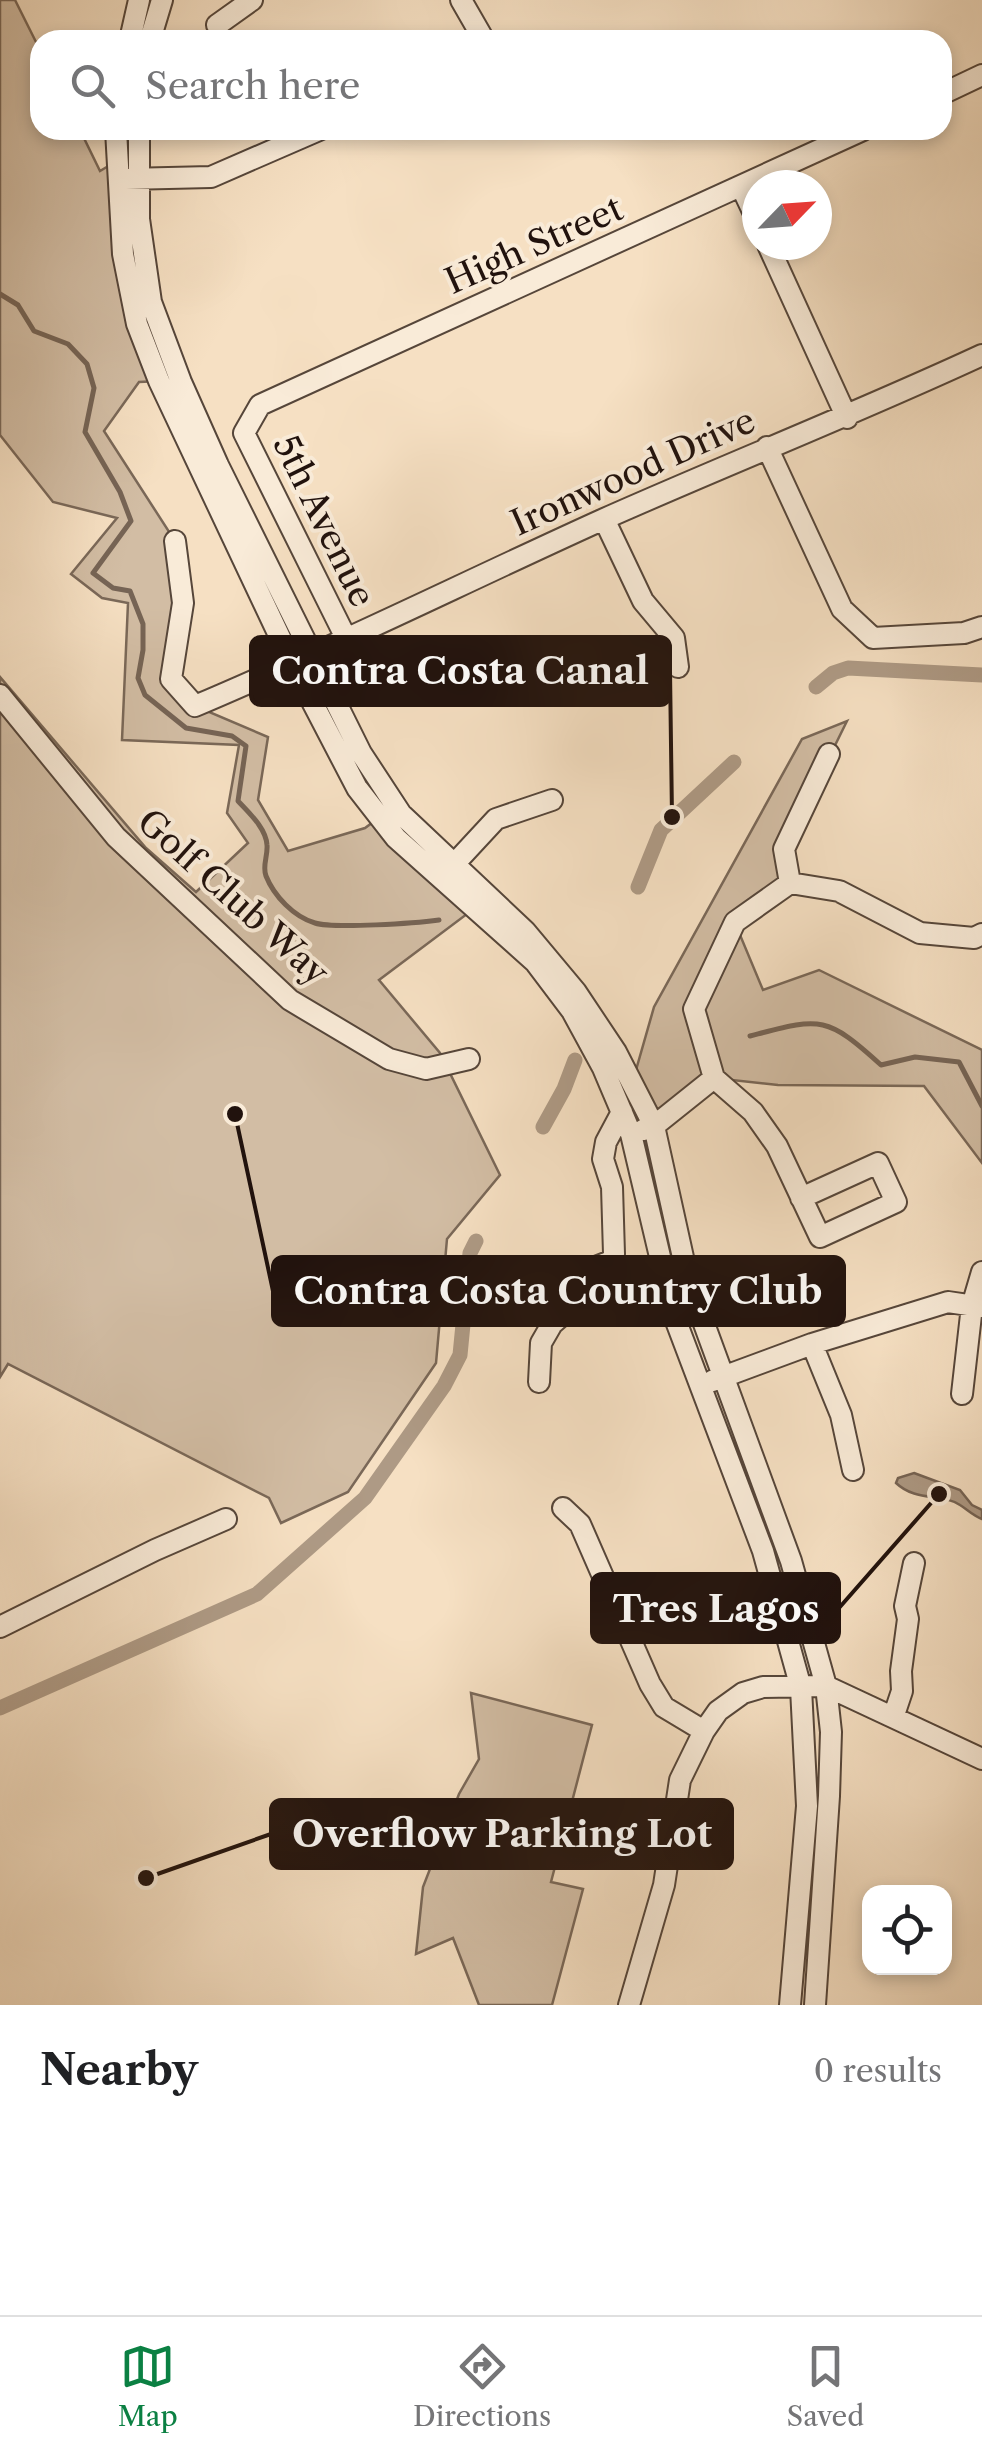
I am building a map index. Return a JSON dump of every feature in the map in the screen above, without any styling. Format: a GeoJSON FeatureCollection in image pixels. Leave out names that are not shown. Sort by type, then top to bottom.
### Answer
{"type":"FeatureCollection","features":[{"type":"Feature","properties":{"kind":"street"},"geometry":{"type":"LineString","coordinates":[[132,30],[139,0]]}},
{"type":"Feature","properties":{"kind":"street"},"geometry":{"type":"LineString","coordinates":[[153,30],[162,0]]}},
{"type":"Feature","properties":{"kind":"street"},"geometry":{"type":"LineString","coordinates":[[217,25],[252,0]]}},
{"type":"Feature","properties":{"kind":"street"},"geometry":{"type":"LineString","coordinates":[[461,0],[478,30]]}},
{"type":"Feature","properties":{"kind":"street"},"geometry":{"type":"LineString","coordinates":[[952,89],[982,75]]}},
{"type":"Feature","properties":{"kind":"street"},"geometry":{"type":"LineString","coordinates":[[118,140],[138,219],[151,302],[181,382],[218,466],[361,753],[401,814],[448,872],[534,962],[572,1012],[603,1068],[631,1134],[674,1316],[763,1552],[801,1688],[807,1806],[790,2005]]}},
{"type":"Feature","properties":{"kind":"street"},"geometry":{"type":"LineString","coordinates":[[137,140],[127,180],[123,254],[137,324],[159,381],[293,665],[357,788],[396,838],[526,931],[576,992],[616,1052],[654,1126],[688,1280],[791,1561],[826,1686],[831,1732],[829,1796],[814,2005]]}},
{"type":"Feature","properties":{"kind":"street"},"geometry":{"type":"LineString","coordinates":[[127,180],[211,177],[296,140]]}},
{"type":"Feature","properties":{"kind":"street","name":"High Street"},"geometry":{"type":"LineString","coordinates":[[777,170],[841,140]]}},
{"type":"Feature","properties":{"kind":"street","name":"High Street"},"geometry":{"type":"LineString","coordinates":[[244,433],[260,405],[742,186]]}},
{"type":"Feature","properties":{"kind":"street"},"geometry":{"type":"LineString","coordinates":[[775,260],[847,418]]}},
{"type":"Feature","properties":{"kind":"street","name":"Ironwood Drive"},"geometry":{"type":"LineString","coordinates":[[175,541],[183,603],[171,680],[195,706],[313,656],[604,519],[767,447],[847,418],[982,355]]}},
{"type":"Feature","properties":{"kind":"street","name":"5th Avenue"},"geometry":{"type":"LineString","coordinates":[[244,433],[346,638]]}},
{"type":"Feature","properties":{"kind":"street"},"geometry":{"type":"LineString","coordinates":[[767,447],[842,609],[873,638],[964,633],[982,628]]}},
{"type":"Feature","properties":{"kind":"street"},"geometry":{"type":"LineString","coordinates":[[604,519],[642,601],[674,638],[678,667]]}},
{"type":"Feature","properties":{"kind":"street","name":"Golf Club Way"},"geometry":{"type":"LineString","coordinates":[[0,696],[116,837],[290,1000],[389,1059],[426,1069],[469,1059]]}},
{"type":"Feature","properties":{"kind":"street"},"geometry":{"type":"LineString","coordinates":[[790,884],[784,850],[829,754]]}},
{"type":"Feature","properties":{"kind":"street"},"geometry":{"type":"LineString","coordinates":[[448,872],[496,819],[552,800]]}},
{"type":"Feature","properties":{"kind":"street"},"geometry":{"type":"LineString","coordinates":[[801,1198],[878,1163],[896,1202],[820,1237],[801,1198],[777,1146],[753,1112],[714,1078],[694,1009],[735,922],[790,884],[839,891],[920,932],[974,938],[982,934]]}},
{"type":"Feature","properties":{"kind":"street"},"geometry":{"type":"LineString","coordinates":[[631,1134],[654,1126],[714,1078]]}},
{"type":"Feature","properties":{"kind":"street"},"geometry":{"type":"LineString","coordinates":[[539,1382],[541,1343],[552,1324],[576,1303],[580,1278],[588,1270],[611,1261],[614,1254],[612,1187],[603,1158],[606,1142],[622,1112]]}},
{"type":"Feature","properties":{"kind":"street"},"geometry":{"type":"LineString","coordinates":[[962,1394],[982,1272]]}},
{"type":"Feature","properties":{"kind":"street"},"geometry":{"type":"LineString","coordinates":[[700,1386],[812,1344],[948,1302],[977,1306]]}},
{"type":"Feature","properties":{"kind":"street"},"geometry":{"type":"LineString","coordinates":[[812,1344],[841,1415],[853,1470]]}},
{"type":"Feature","properties":{"kind":"street"},"geometry":{"type":"LineString","coordinates":[[563,1508],[580,1524],[664,1707],[704,1731]]}},
{"type":"Feature","properties":{"kind":"street"},"geometry":{"type":"LineString","coordinates":[[0,1627],[226,1519]]}},
{"type":"Feature","properties":{"kind":"street"},"geometry":{"type":"LineString","coordinates":[[894,1716],[902,1691],[908,1619],[905,1606],[914,1564]]}},
{"type":"Feature","properties":{"kind":"street"},"geometry":{"type":"LineString","coordinates":[[629,2005],[664,1885],[680,1780],[718,1711],[743,1693],[763,1687],[826,1686],[982,1758]]}},
{"type":"Feature","properties":{"kind":"shaded area"},"geometry":{"type":"Polygon","coordinates":[[[0,0],[15,0],[30,30],[30,140],[85,140],[100,171],[115,162],[123,254],[159,381],[139,382],[104,431],[175,541],[171,679],[195,706],[268,737],[258,800],[288,851],[365,828],[380,817],[475,908],[379,980],[440,1053],[500,1175],[447,1239],[436,1363],[348,1492],[281,1523],[269,1498],[8,1364],[0,1377],[0,677],[146,848],[196,892],[248,843],[227,813],[239,745],[122,740],[128,603],[102,598],[71,574],[117,518],[53,502],[0,435],[0,0]]]}},
{"type":"Feature","properties":{"kind":"shaded area"},"geometry":{"type":"Polygon","coordinates":[[[847,721],[784,849],[790,883],[735,923],[763,990],[819,970],[982,1050],[982,1163],[924,1086],[778,1085],[714,1078],[654,1126],[632,1084],[654,1007],[802,739],[847,721]]]}},
{"type":"Feature","properties":{"kind":"shaded area"},"geometry":{"type":"Polygon","coordinates":[[[914,1473],[960,1490],[972,1505],[982,1510],[982,1519],[953,1501],[912,1493],[896,1483],[898,1478],[914,1473]]]}},
{"type":"Feature","properties":{"kind":"shaded area"},"geometry":{"type":"Polygon","coordinates":[[[471,1693],[592,1725],[551,1882],[583,1889],[552,2005],[479,2005],[453,1938],[416,1954],[423,1887],[459,1794],[479,1759],[471,1693]]]}},
{"type":"Feature","properties":{"kind":"waterway"},"geometry":{"type":"LineString","coordinates":[[0,294],[18,305],[34,331],[68,344],[87,364],[94,388],[85,432],[120,492],[131,521],[93,573],[113,588],[130,591],[143,624],[138,678],[145,695],[186,728],[232,736],[246,746],[238,801],[264,833],[265,872],[274,891],[292,911],[325,925],[439,920]]}},
{"type":"Feature","properties":{"kind":"waterway"},"geometry":{"type":"LineString","coordinates":[[816,687],[833,673],[848,668],[982,675]]}},
{"type":"Feature","properties":{"kind":"waterway"},"geometry":{"type":"LineString","coordinates":[[638,887],[661,830],[734,762]]}},
{"type":"Feature","properties":{"kind":"waterway"},"geometry":{"type":"LineString","coordinates":[[750,1036],[792,1026],[821,1025],[847,1036],[881,1065],[915,1057],[959,1062],[982,1106]]}},
{"type":"Feature","properties":{"kind":"waterway"},"geometry":{"type":"LineString","coordinates":[[543,1127],[575,1060]]}},
{"type":"Feature","properties":{"kind":"waterway"},"geometry":{"type":"LineString","coordinates":[[0,1708],[257,1594],[365,1498],[444,1386],[460,1355],[470,1253],[476,1241]]}},
{"type":"Feature","properties":{"kind":"place","name":"Contra Costa Canal"},"geometry":{"type":"Point","coordinates":[672,817]}},
{"type":"Feature","properties":{"kind":"place","name":"Contra Costa Country Club"},"geometry":{"type":"Point","coordinates":[235,1114]}},
{"type":"Feature","properties":{"kind":"place","name":"Tres Lagos"},"geometry":{"type":"Point","coordinates":[939,1494]}},
{"type":"Feature","properties":{"kind":"place","name":"Overflow Parking Lot"},"geometry":{"type":"Point","coordinates":[146,1878]}}]}
